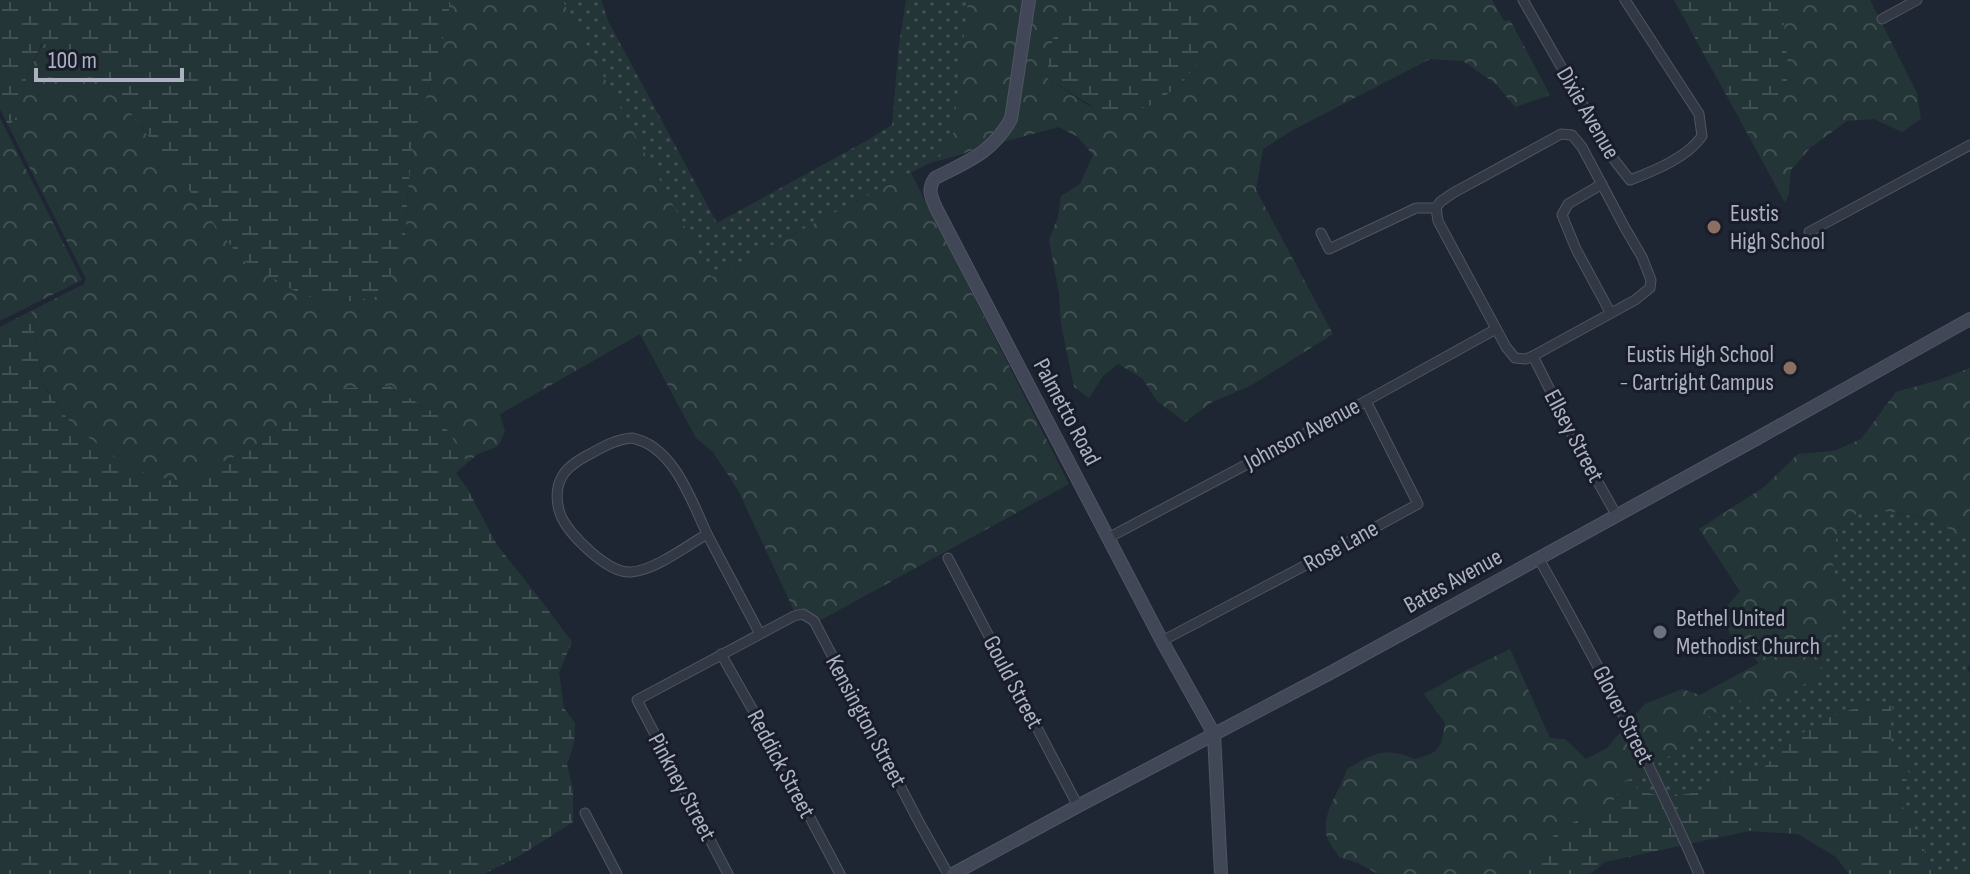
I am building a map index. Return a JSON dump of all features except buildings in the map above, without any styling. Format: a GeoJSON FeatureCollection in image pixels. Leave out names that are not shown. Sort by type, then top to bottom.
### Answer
{"type":"FeatureCollection","features":[{"type":"Feature","properties":{"kind":"street","name":"Palmetto Road"},"geometry":{"type":"LineString","coordinates":[[1029,0],[1011,119],[992,146],[935,178],[930,184],[930,192],[1013,358],[1214,734],[1221,874]]}},
{"type":"Feature","properties":{"kind":"street","name":"Dixie Avenue"},"geometry":{"type":"LineString","coordinates":[[1523,0],[1615,161],[1630,180],[1655,170],[1695,146],[1702,136],[1699,114],[1625,0]]}},
{"type":"Feature","properties":{"kind":"street"},"geometry":{"type":"LineString","coordinates":[[1882,19],[1917,0]]}},
{"type":"Feature","properties":{"kind":"street"},"geometry":{"type":"LineString","coordinates":[[1567,133],[1574,136],[1582,147],[1602,184],[1642,257],[1651,280],[1650,288],[1635,300],[1533,356],[1515,358],[1506,347],[1438,221],[1436,208],[1453,193],[1567,133]]}},
{"type":"Feature","properties":{"kind":"street"},"geometry":{"type":"LineString","coordinates":[[1809,232],[1970,145]]}},
{"type":"Feature","properties":{"kind":"street"},"geometry":{"type":"LineString","coordinates":[[1602,184],[1568,204],[1562,215],[1576,249],[1610,312]]}},
{"type":"Feature","properties":{"kind":"street"},"geometry":{"type":"LineString","coordinates":[[1321,233],[1329,249],[1416,208],[1436,208]]}},
{"type":"Feature","properties":{"kind":"street","name":"Bates Avenue"},"geometry":{"type":"LineString","coordinates":[[950,874],[1332,672],[1970,319]]}},
{"type":"Feature","properties":{"kind":"street","name":"Johnson Avenue"},"geometry":{"type":"LineString","coordinates":[[1108,538],[1496,329]]}},
{"type":"Feature","properties":{"kind":"street","name":"Ellsey Street"},"geometry":{"type":"LineString","coordinates":[[1533,356],[1617,516]]}},
{"type":"Feature","properties":{"kind":"street","name":"Rose Lane"},"geometry":{"type":"LineString","coordinates":[[1162,641],[1418,504],[1366,401]]}},
{"type":"Feature","properties":{"kind":"street"},"geometry":{"type":"LineString","coordinates":[[707,534],[639,571],[616,570],[591,552],[565,523],[558,504],[559,484],[569,468],[596,450],[622,439],[643,440],[662,453],[690,498],[760,634]]}},
{"type":"Feature","properties":{"kind":"street","name":"Gould Street"},"geometry":{"type":"LineString","coordinates":[[948,558],[1078,806]]}},
{"type":"Feature","properties":{"kind":"street","name":"Glover Street"},"geometry":{"type":"LineString","coordinates":[[1539,559],[1626,721],[1699,874]]}},
{"type":"Feature","properties":{"kind":"street","name":"Kensington Street"},"geometry":{"type":"LineString","coordinates":[[637,700],[803,614],[814,621],[950,874]]}},
{"type":"Feature","properties":{"kind":"street","name":"Reddick Street"},"geometry":{"type":"LineString","coordinates":[[721,654],[840,874]]}},
{"type":"Feature","properties":{"kind":"street","name":"Pinkney Street"},"geometry":{"type":"LineString","coordinates":[[637,700],[728,874]]}},
{"type":"Feature","properties":{"kind":"street"},"geometry":{"type":"LineString","coordinates":[[585,813],[617,874]]}},
{"type":"Feature","properties":{"kind":"green space"},"geometry":{"type":"Polygon","coordinates":[[[0,0],[451,0],[439,58],[415,130],[405,239],[383,295],[330,305],[291,289],[241,259],[127,108],[79,59],[42,43],[27,75],[19,112],[9,127],[0,109],[0,0]]]}},
{"type":"Feature","properties":{"kind":"green space"},"geometry":{"type":"Polygon","coordinates":[[[451,0],[562,0],[712,277],[911,173],[1069,484],[817,622],[796,615],[738,490],[713,452],[696,438],[640,334],[500,414],[505,432],[498,446],[478,454],[467,463],[439,416],[390,386],[347,388],[276,428],[258,447],[176,482],[128,468],[72,425],[43,384],[31,311],[84,284],[86,279],[9,127],[19,112],[27,75],[43,43],[79,59],[127,108],[241,259],[330,305],[383,295],[405,239],[415,130],[439,58],[451,0]]]}},
{"type":"Feature","properties":{"kind":"green space"},"geometry":{"type":"Polygon","coordinates":[[[562,0],[601,0],[609,23],[717,223],[892,125],[906,0],[968,0],[953,137],[939,158],[712,277],[562,0]]]}},
{"type":"Feature","properties":{"kind":"green space"},"geometry":{"type":"Polygon","coordinates":[[[968,0],[1024,0],[1006,116],[982,145],[927,164],[939,158],[953,136],[968,0]]]}},
{"type":"Feature","properties":{"kind":"green space"},"geometry":{"type":"Polygon","coordinates":[[[1034,0],[1075,0],[1053,38],[1046,77],[1089,106],[1130,112],[1152,105],[1180,85],[1197,64],[1203,28],[1197,0],[1492,0],[1504,21],[1510,20],[1550,95],[1515,107],[1496,84],[1463,61],[1430,59],[1291,131],[1263,149],[1256,190],[1333,334],[1250,386],[1212,402],[1185,422],[1157,401],[1142,378],[1118,364],[1103,376],[1089,398],[1074,387],[1049,240],[1058,217],[1061,196],[1080,184],[1093,155],[1078,137],[1059,127],[1003,142],[1016,120],[1034,0]]]}},
{"type":"Feature","properties":{"kind":"green space"},"geometry":{"type":"Polygon","coordinates":[[[1075,0],[1197,0],[1203,28],[1197,64],[1180,85],[1152,105],[1130,112],[1103,113],[1046,77],[1053,38],[1075,0]]]}},
{"type":"Feature","properties":{"kind":"green space"},"geometry":{"type":"Polygon","coordinates":[[[1674,0],[1780,0],[1788,68],[1786,91],[1765,109],[1740,120],[1674,0]]]}},
{"type":"Feature","properties":{"kind":"green space"},"geometry":{"type":"Polygon","coordinates":[[[1780,0],[1870,0],[1917,93],[1921,119],[1902,132],[1874,119],[1847,121],[1810,148],[1791,170],[1785,203],[1740,120],[1765,109],[1784,40],[1780,0]]]}},
{"type":"Feature","properties":{"kind":"green space"},"geometry":{"type":"Polygon","coordinates":[[[0,118],[82,280],[0,321],[0,118]]]}},
{"type":"Feature","properties":{"kind":"green space"},"geometry":{"type":"Polygon","coordinates":[[[31,311],[43,385],[72,425],[128,468],[176,482],[258,447],[310,399],[347,388],[390,386],[439,416],[467,463],[456,473],[497,545],[572,642],[559,672],[564,708],[575,723],[574,744],[567,764],[573,789],[573,822],[484,874],[0,874],[0,327],[31,311]]]}},
{"type":"Feature","properties":{"kind":"green space"},"geometry":{"type":"Polygon","coordinates":[[[1970,368],[1970,542],[1945,527],[1918,517],[1859,511],[1838,533],[1831,554],[1843,616],[1821,654],[1820,678],[1802,685],[1787,696],[1746,703],[1740,700],[1709,716],[1702,730],[1675,753],[1642,769],[1624,783],[1612,803],[1558,830],[1522,874],[1378,874],[1339,857],[1328,839],[1326,825],[1347,769],[1364,759],[1387,752],[1414,759],[1434,752],[1442,739],[1445,723],[1424,694],[1510,649],[1550,738],[1565,739],[1586,759],[1607,748],[1645,704],[1682,689],[1700,695],[1759,663],[1746,647],[1733,640],[1721,613],[1740,591],[1699,529],[1764,487],[1798,454],[1834,451],[1861,439],[1896,392],[1970,368]]]}},
{"type":"Feature","properties":{"kind":"green space"},"geometry":{"type":"Polygon","coordinates":[[[1882,510],[1928,520],[1970,542],[1970,665],[1967,668],[1970,673],[1970,874],[1933,874],[1919,836],[1900,802],[1909,773],[1891,741],[1891,710],[1877,697],[1819,721],[1764,767],[1736,772],[1701,791],[1667,798],[1638,790],[1631,778],[1675,753],[1701,730],[1709,716],[1740,700],[1746,703],[1787,696],[1802,685],[1820,678],[1821,654],[1843,616],[1831,554],[1838,533],[1859,511],[1882,510]]]}},
{"type":"Feature","properties":{"kind":"green space"},"geometry":{"type":"Polygon","coordinates":[[[1877,697],[1894,709],[1891,710],[1891,741],[1909,773],[1900,802],[1919,836],[1933,874],[1849,874],[1836,857],[1798,834],[1749,831],[1605,862],[1590,874],[1522,874],[1558,830],[1612,803],[1624,783],[1631,778],[1638,790],[1667,798],[1701,791],[1736,772],[1764,767],[1819,721],[1877,697]]]}},
{"type":"Feature","properties":{"kind":"place","name":"Eustis High School"},"geometry":{"type":"Point","coordinates":[1714,227]}},
{"type":"Feature","properties":{"kind":"place","name":"Eustis High School - Cartright Campus"},"geometry":{"type":"Point","coordinates":[1790,368]}},
{"type":"Feature","properties":{"kind":"place","name":"Bethel United Methodist Church"},"geometry":{"type":"Point","coordinates":[1660,632]}}]}
